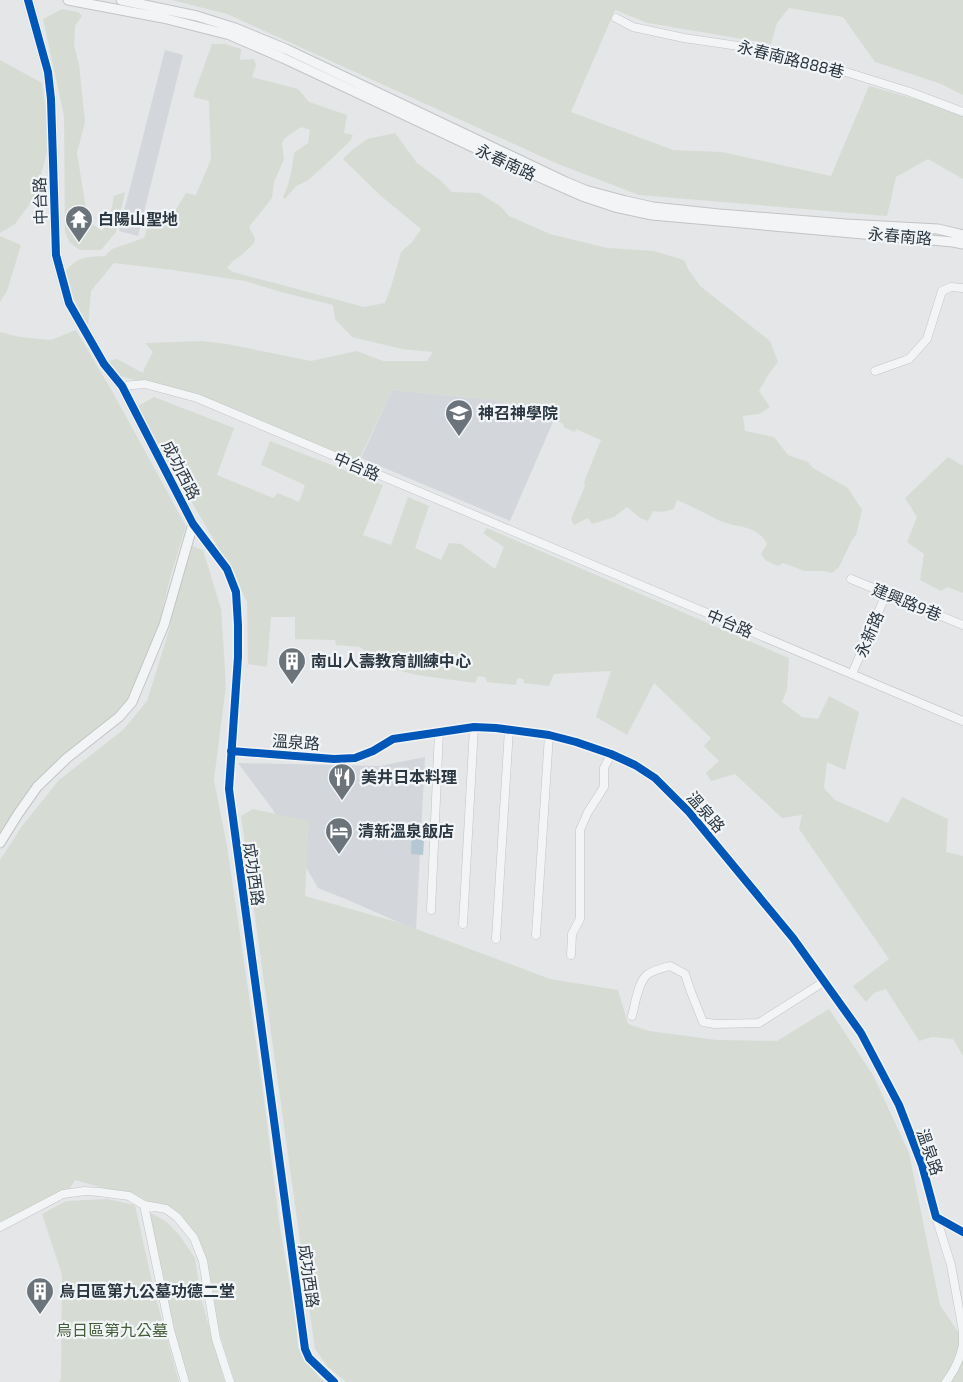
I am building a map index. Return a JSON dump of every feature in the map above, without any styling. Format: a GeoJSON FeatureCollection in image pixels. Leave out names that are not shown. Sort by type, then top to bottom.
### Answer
{"type":"FeatureCollection","features":[{"type":"Feature","properties":{"kind":"street","name":"中台路"},"geometry":{"type":"LineString","coordinates":[[28,0],[48,72],[51,99],[56,255],[69,303],[104,364],[122,386],[144,384],[197,398],[963,721]]}},
{"type":"Feature","properties":{"kind":"street","name":"永春南路"},"geometry":{"type":"LineString","coordinates":[[68,0],[163,18],[230,35],[284,53],[351,80],[566,182],[584,193]]}},
{"type":"Feature","properties":{"kind":"street","name":"永春南路"},"geometry":{"type":"LineString","coordinates":[[120,0],[196,16],[235,28],[348,89],[584,193],[626,201],[652,211],[963,244]]}},
{"type":"Feature","properties":{"kind":"street","name":"永春南路888巷"},"geometry":{"type":"LineString","coordinates":[[616,18],[641,29],[684,38],[766,50],[816,63],[910,92],[963,112]]}},
{"type":"Feature","properties":{"kind":"street","name":"永春南路"},"geometry":{"type":"LineString","coordinates":[[652,211],[938,229],[963,235]]}},
{"type":"Feature","properties":{"kind":"street"},"geometry":{"type":"LineString","coordinates":[[875,371],[909,359],[927,339],[942,291],[951,287],[963,288]]}},
{"type":"Feature","properties":{"kind":"street","name":"成功西路"},"geometry":{"type":"LineString","coordinates":[[122,386],[193,524],[227,569],[236,592],[238,657],[229,789],[305,1349],[308,1358],[334,1382]]}},
{"type":"Feature","properties":{"kind":"street","name":"成功西路"},"geometry":{"type":"LineString","coordinates":[[0,842],[37,787],[67,758],[118,717],[132,702],[164,625],[193,524]]}},
{"type":"Feature","properties":{"kind":"street","name":"建興路9巷"},"geometry":{"type":"LineString","coordinates":[[851,579],[963,625]]}},
{"type":"Feature","properties":{"kind":"street","name":"永新路"},"geometry":{"type":"LineString","coordinates":[[852,674],[886,594]]}},
{"type":"Feature","properties":{"kind":"street"},"geometry":{"type":"LineString","coordinates":[[463,924],[474,728]]}},
{"type":"Feature","properties":{"kind":"street","name":"溫泉路"},"geometry":{"type":"LineString","coordinates":[[231,751],[334,759],[355,758],[393,738],[474,728],[509,729],[548,735],[576,742],[611,754],[635,765],[655,778],[689,812],[793,938],[861,1033],[899,1105],[922,1165],[951,1265],[963,1332],[963,1345]]}},
{"type":"Feature","properties":{"kind":"street"},"geometry":{"type":"LineString","coordinates":[[496,939],[509,729]]}},
{"type":"Feature","properties":{"kind":"street"},"geometry":{"type":"LineString","coordinates":[[431,910],[439,732]]}},
{"type":"Feature","properties":{"kind":"street"},"geometry":{"type":"LineString","coordinates":[[536,935],[548,735]]}},
{"type":"Feature","properties":{"kind":"street"},"geometry":{"type":"LineString","coordinates":[[571,955],[572,934],[580,919],[580,830],[588,812],[604,787],[604,768],[611,754]]}},
{"type":"Feature","properties":{"kind":"street"},"geometry":{"type":"LineString","coordinates":[[632,1016],[637,994],[645,976],[670,966],[685,974],[703,1022],[715,1024],[759,1023],[825,982]]}},
{"type":"Feature","properties":{"kind":"street"},"geometry":{"type":"LineString","coordinates":[[0,1227],[63,1194],[85,1191],[129,1196],[144,1205],[166,1209],[177,1217],[194,1238],[203,1261],[216,1339],[230,1382]]}},
{"type":"Feature","properties":{"kind":"street"},"geometry":{"type":"LineString","coordinates":[[144,1205],[170,1330],[185,1382]]}},
{"type":"Feature","properties":{"kind":"street"},"geometry":{"type":"LineString","coordinates":[[936,1217],[963,1232]]}},
{"type":"Feature","properties":{"kind":"street"},"geometry":{"type":"LineString","coordinates":[[946,1382],[960,1359],[963,1345]]}},
{"type":"Feature","properties":{"kind":"shaded area"},"geometry":{"type":"Polygon","coordinates":[[[165,50],[183,55],[138,236],[119,231],[165,50]]]}},
{"type":"Feature","properties":{"kind":"shaded area","name":"神召神學院"},"geometry":{"type":"Polygon","coordinates":[[[392,390],[495,400],[556,415],[510,521],[361,458],[392,390]]]}},
{"type":"Feature","properties":{"kind":"shaded area","name":"清新溫泉飯店"},"geometry":{"type":"Polygon","coordinates":[[[425,757],[416,930],[318,888],[273,810],[238,763],[380,766],[425,757]]]}},
{"type":"Feature","properties":{"kind":"green space"},"geometry":{"type":"Polygon","coordinates":[[[172,0],[963,0],[963,95],[941,84],[875,62],[843,17],[789,8],[777,23],[771,44],[648,23],[615,10],[571,112],[673,150],[722,152],[831,176],[869,86],[958,111],[963,116],[963,179],[928,159],[896,177],[887,216],[639,195],[558,164],[227,14],[172,0]]]}},
{"type":"Feature","properties":{"kind":"green space"},"geometry":{"type":"Polygon","coordinates":[[[62,9],[78,12],[82,16],[75,26],[74,45],[79,64],[85,122],[77,153],[88,221],[102,231],[109,221],[114,196],[125,192],[116,232],[101,250],[80,250],[70,243],[65,232],[64,116],[43,19],[62,9]]]}},
{"type":"Feature","properties":{"kind":"green space"},"geometry":{"type":"Polygon","coordinates":[[[212,44],[225,44],[241,49],[240,60],[254,59],[256,65],[252,77],[298,89],[309,102],[347,115],[344,133],[353,135],[350,141],[326,164],[307,181],[296,186],[285,199],[283,197],[289,181],[294,153],[308,143],[310,130],[301,127],[285,138],[282,143],[284,159],[274,182],[272,198],[249,227],[255,238],[254,243],[227,268],[233,272],[364,307],[385,303],[401,252],[412,242],[421,229],[381,196],[343,159],[367,139],[395,133],[417,163],[440,180],[452,192],[479,193],[500,206],[509,216],[550,234],[607,248],[654,251],[684,260],[700,286],[770,341],[778,362],[759,391],[770,407],[759,414],[743,416],[745,431],[774,437],[788,455],[808,462],[813,468],[848,488],[862,510],[856,535],[839,567],[832,573],[805,571],[783,563],[778,566],[765,560],[761,554],[767,544],[762,537],[751,529],[723,522],[677,500],[674,509],[662,512],[653,511],[648,521],[640,518],[627,507],[614,517],[592,524],[588,518],[574,525],[571,519],[601,440],[576,429],[575,432],[563,427],[564,424],[556,421],[556,415],[495,400],[392,390],[358,462],[331,453],[196,395],[119,376],[108,361],[117,359],[143,373],[153,352],[145,343],[202,341],[227,344],[311,361],[357,351],[383,361],[427,361],[433,352],[402,349],[352,337],[335,319],[333,305],[245,281],[114,263],[91,291],[88,326],[73,297],[66,271],[70,266],[88,257],[105,256],[112,249],[144,238],[148,226],[170,219],[186,193],[196,195],[211,159],[209,101],[193,97],[212,44]]]}},
{"type":"Feature","properties":{"kind":"green space"},"geometry":{"type":"Polygon","coordinates":[[[0,60],[42,83],[50,141],[35,197],[15,224],[0,233],[0,60]]]}},
{"type":"Feature","properties":{"kind":"green space"},"geometry":{"type":"Polygon","coordinates":[[[0,236],[21,245],[7,291],[0,302],[0,236]]]}},
{"type":"Feature","properties":{"kind":"green space"},"geometry":{"type":"Polygon","coordinates":[[[76,330],[112,391],[186,526],[170,578],[149,668],[127,713],[54,775],[27,802],[0,845],[0,332],[20,337],[51,340],[76,330]]]}},
{"type":"Feature","properties":{"kind":"green space"},"geometry":{"type":"Polygon","coordinates":[[[154,397],[234,428],[217,475],[273,498],[278,493],[299,502],[305,485],[261,465],[270,441],[383,485],[363,535],[391,545],[408,497],[429,506],[415,548],[441,560],[449,543],[461,544],[495,569],[504,547],[483,533],[487,528],[789,658],[787,690],[782,702],[802,717],[818,719],[829,696],[859,712],[845,770],[827,762],[824,788],[835,800],[888,823],[902,797],[948,819],[946,852],[963,856],[963,1056],[953,1039],[932,1037],[919,1041],[886,989],[874,993],[866,1002],[853,986],[889,959],[799,829],[802,815],[782,818],[735,774],[711,781],[706,773],[719,761],[704,746],[711,738],[654,683],[627,735],[596,717],[611,671],[554,674],[549,686],[524,683],[523,679],[517,678],[516,685],[487,682],[485,677],[478,676],[475,683],[417,675],[380,663],[360,647],[336,645],[335,640],[295,639],[295,617],[271,617],[267,667],[248,664],[247,602],[232,571],[136,407],[154,397]]]}},
{"type":"Feature","properties":{"kind":"green space"},"geometry":{"type":"Polygon","coordinates":[[[948,457],[963,466],[963,593],[947,587],[941,591],[920,580],[924,554],[907,542],[917,517],[905,498],[948,457]]]}},
{"type":"Feature","properties":{"kind":"green space"},"geometry":{"type":"Polygon","coordinates":[[[192,546],[203,550],[221,609],[226,685],[214,780],[227,846],[262,1084],[280,1228],[296,1321],[298,1348],[319,1377],[325,1382],[235,1382],[218,1328],[203,1251],[174,1216],[142,1199],[75,1180],[67,1193],[0,1225],[0,860],[22,826],[59,780],[124,729],[147,701],[170,627],[175,588],[192,546]]]}},
{"type":"Feature","properties":{"kind":"green space"},"geometry":{"type":"Polygon","coordinates":[[[253,809],[309,821],[305,896],[400,923],[550,979],[618,990],[628,1024],[649,1031],[717,1040],[777,1041],[829,1009],[873,1075],[909,1153],[940,1305],[963,1339],[963,1382],[346,1382],[327,1366],[315,1349],[241,816],[253,809]]]}},
{"type":"Feature","properties":{"kind":"green space","name":"烏日區第九公墓"},"geometry":{"type":"Polygon","coordinates":[[[107,1199],[135,1205],[154,1291],[179,1382],[59,1382],[61,1379],[62,1275],[42,1214],[66,1201],[107,1199]]]}},
{"type":"Feature","properties":{"kind":"green space"},"geometry":{"type":"Polygon","coordinates":[[[146,1212],[167,1222],[180,1236],[195,1258],[202,1302],[225,1382],[184,1382],[146,1212]]]}},
{"type":"Feature","properties":{"kind":"water"},"geometry":{"type":"Polygon","coordinates":[[[412,825],[425,826],[423,855],[411,854],[412,825]]]}},
{"type":"Feature","properties":{"kind":"cycle path"},"geometry":{"type":"LineString","coordinates":[[28,0],[48,72],[51,99],[56,255],[69,303],[104,364],[122,386],[193,524],[227,569],[236,592],[238,657],[229,789],[305,1349],[309,1358],[334,1382]]}},
{"type":"Feature","properties":{"kind":"cycle path"},"geometry":{"type":"LineString","coordinates":[[231,751],[334,759],[355,758],[373,751],[393,739],[474,727],[496,728],[549,735],[576,742],[611,754],[635,765],[655,778],[689,812],[793,938],[861,1033],[899,1105],[922,1165],[936,1217],[963,1232]]}},
{"type":"Feature","properties":{"kind":"place","name":"白陽山聖地"},"geometry":{"type":"Point","coordinates":[79,243]}},
{"type":"Feature","properties":{"kind":"place","name":"神召神學院"},"geometry":{"type":"Point","coordinates":[459,437]}},
{"type":"Feature","properties":{"kind":"place","name":"南山人壽教育訓練中心"},"geometry":{"type":"Point","coordinates":[292,685]}},
{"type":"Feature","properties":{"kind":"place","name":"美井日本料理"},"geometry":{"type":"Point","coordinates":[342,801]}},
{"type":"Feature","properties":{"kind":"place","name":"清新溫泉飯店"},"geometry":{"type":"Point","coordinates":[339,855]}},
{"type":"Feature","properties":{"kind":"place","name":"烏日區第九公墓功德二堂"},"geometry":{"type":"Point","coordinates":[40,1315]}}]}
